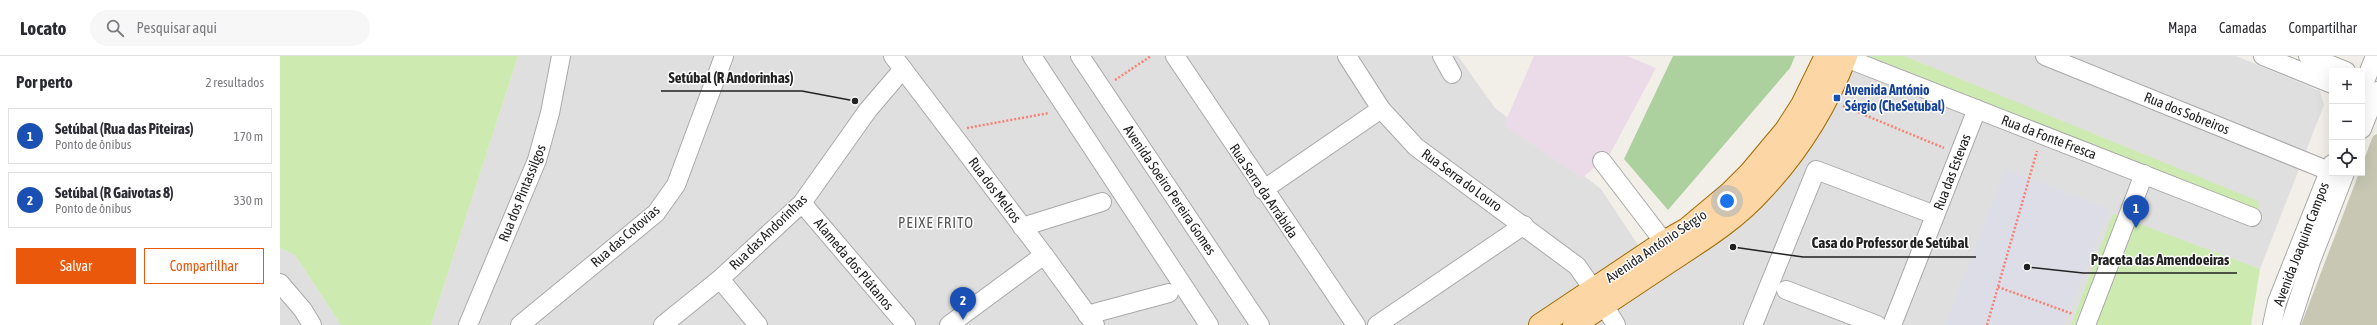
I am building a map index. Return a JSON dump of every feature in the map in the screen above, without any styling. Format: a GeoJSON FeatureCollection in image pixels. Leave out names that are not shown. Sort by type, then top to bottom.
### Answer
{"type":"FeatureCollection","features":[{"type":"Feature","properties":{"kind":"main road","name":"Avenida António Sérgio"},"geometry":{"type":"LineString","coordinates":[[1574,325],[1598,297],[1664,242],[1687,229],[1750,173],[1770,151],[1802,105],[1839,57]]}},
{"type":"Feature","properties":{"kind":"main road","name":"Avenida António Sérgio"},"geometry":{"type":"LineString","coordinates":[[1540,325],[1598,297],[1728,222],[1761,192],[1790,159],[1814,124],[1836,81],[1839,57]]}},
{"type":"Feature","properties":{"kind":"street","name":"Rua dos Pintassilgos"},"geometry":{"type":"LineString","coordinates":[[472,320],[537,160],[550,113],[562,56]]}},
{"type":"Feature","properties":{"kind":"street","name":"Rua das Cotovias"},"geometry":{"type":"LineString","coordinates":[[520,325],[656,212],[676,186],[724,56]]}},
{"type":"Feature","properties":{"kind":"street"},"geometry":{"type":"LineString","coordinates":[[1032,56],[1209,325]]}},
{"type":"Feature","properties":{"kind":"street","name":"Avenida Soeiro Pereira Gomes"},"geometry":{"type":"LineString","coordinates":[[1080,56],[1260,325]]}},
{"type":"Feature","properties":{"kind":"street","name":"Rua Serra da Arrábida"},"geometry":{"type":"LineString","coordinates":[[1175,56],[1263,190],[1356,325]]}},
{"type":"Feature","properties":{"kind":"street","name":"Rua Serra do Louro"},"geometry":{"type":"LineString","coordinates":[[1347,56],[1381,109],[1416,147],[1524,225],[1577,266],[1616,325]]}},
{"type":"Feature","properties":{"kind":"street"},"geometry":{"type":"LineString","coordinates":[[1442,56],[1452,74]]}},
{"type":"Feature","properties":{"kind":"street","name":"Rua dos Sobreiros"},"geometry":{"type":"LineString","coordinates":[[2045,56],[2329,167]]}},
{"type":"Feature","properties":{"kind":"street"},"geometry":{"type":"LineString","coordinates":[[2263,56],[2329,83]]}},
{"type":"Feature","properties":{"kind":"street"},"geometry":{"type":"LineString","coordinates":[[2308,56],[2338,68]]}},
{"type":"Feature","properties":{"kind":"street"},"geometry":{"type":"LineString","coordinates":[[2365,114],[2375,56]]}},
{"type":"Feature","properties":{"kind":"street","name":"Rua da Fonte Fresca"},"geometry":{"type":"LineString","coordinates":[[1839,57],[1977,109],[2252,217]]}},
{"type":"Feature","properties":{"kind":"street","name":"Rua das Andorinhas"},"geometry":{"type":"LineString","coordinates":[[663,325],[720,279],[802,203],[868,110],[898,62]]}},
{"type":"Feature","properties":{"kind":"street","name":"Rua dos Melros"},"geometry":{"type":"LineString","coordinates":[[898,62],[1044,255],[1091,320]]}},
{"type":"Feature","properties":{"kind":"street"},"geometry":{"type":"LineString","coordinates":[[1263,190],[1381,109]]}},
{"type":"Feature","properties":{"kind":"street","name":"Rua das Estevas"},"geometry":{"type":"LineString","coordinates":[[1892,325],[1977,109]]}},
{"type":"Feature","properties":{"kind":"street"},"geometry":{"type":"LineString","coordinates":[[1602,161],[1664,242]]}},
{"type":"Feature","properties":{"kind":"street"},"geometry":{"type":"LineString","coordinates":[[1753,325],[1816,170],[1935,215]]}},
{"type":"Feature","properties":{"kind":"street"},"geometry":{"type":"LineString","coordinates":[[2086,322],[2144,174]]}},
{"type":"Feature","properties":{"kind":"street","name":"Avenida Joaquim Campos"},"geometry":{"type":"LineString","coordinates":[[2272,325],[2277,302],[2332,176]]}},
{"type":"Feature","properties":{"kind":"street","name":"Avenida Joaquim Campos"},"geometry":{"type":"LineString","coordinates":[[2290,325],[2311,261],[2333,176]]}},
{"type":"Feature","properties":{"kind":"street"},"geometry":{"type":"LineString","coordinates":[[1022,227],[1102,202]]}},
{"type":"Feature","properties":{"kind":"street","name":"Alameda dos Plátanos"},"geometry":{"type":"LineString","coordinates":[[802,203],[906,325]]}},
{"type":"Feature","properties":{"kind":"street"},"geometry":{"type":"LineString","coordinates":[[1377,325],[1524,225]]}},
{"type":"Feature","properties":{"kind":"street"},"geometry":{"type":"LineString","coordinates":[[949,325],[1044,255]]}},
{"type":"Feature","properties":{"kind":"street"},"geometry":{"type":"LineString","coordinates":[[720,279],[758,325]]}},
{"type":"Feature","properties":{"kind":"street"},"geometry":{"type":"LineString","coordinates":[[280,283],[303,310],[312,325]]}},
{"type":"Feature","properties":{"kind":"street"},"geometry":{"type":"LineString","coordinates":[[1786,290],[1877,325]]}},
{"type":"Feature","properties":{"kind":"street"},"geometry":{"type":"LineString","coordinates":[[1091,320],[1169,293]]}},
{"type":"Feature","properties":{"kind":"path"},"geometry":{"type":"LineString","coordinates":[[1112,83],[1151,56]]}},
{"type":"Feature","properties":{"kind":"path"},"geometry":{"type":"LineString","coordinates":[[1844,107],[1959,154]]}},
{"type":"Feature","properties":{"kind":"path"},"geometry":{"type":"LineString","coordinates":[[970,127],[992,123]]}},
{"type":"Feature","properties":{"kind":"path"},"geometry":{"type":"LineString","coordinates":[[1986,325],[2041,135]]}},
{"type":"Feature","properties":{"kind":"path"},"geometry":{"type":"LineString","coordinates":[[1998,287],[2086,322]]}},
{"type":"Feature","properties":{"kind":"shaded area"},"geometry":{"type":"Polygon","coordinates":[[[518,56],[1458,56],[1495,108],[1601,189],[1660,278],[1853,56],[2236,56],[2320,91],[2324,105],[2260,269],[2113,215],[2071,325],[431,325],[518,56]]]}},
{"type":"Feature","properties":{"kind":"shaded area"},"geometry":{"type":"Polygon","coordinates":[[[1534,56],[1627,56],[1656,68],[1610,154],[1582,178],[1504,125],[1534,56]]]}},
{"type":"Feature","properties":{"kind":"shaded area"},"geometry":{"type":"Polygon","coordinates":[[[2377,134],[2377,325],[2301,325],[2358,176],[2365,176],[2365,157],[2373,136],[2377,134]]]}},
{"type":"Feature","properties":{"kind":"shaded area"},"geometry":{"type":"Polygon","coordinates":[[[2005,169],[2109,209],[2064,325],[1945,325],[2005,169]]]}},
{"type":"Feature","properties":{"kind":"shaded area"},"geometry":{"type":"Polygon","coordinates":[[[280,248],[295,255],[341,325],[280,325],[280,248]]]}},
{"type":"Feature","properties":{"kind":"green space"},"geometry":{"type":"Polygon","coordinates":[[[280,56],[518,56],[431,325],[341,325],[295,255],[280,248],[280,56]]]}},
{"type":"Feature","properties":{"kind":"green space"},"geometry":{"type":"Polygon","coordinates":[[[1673,56],[1795,56],[1790,68],[1668,210],[1624,159],[1673,56]]]}},
{"type":"Feature","properties":{"kind":"green space"},"geometry":{"type":"Polygon","coordinates":[[[1869,56],[1904,56],[2258,201],[2259,211],[1869,56]]]}},
{"type":"Feature","properties":{"kind":"green space"},"geometry":{"type":"Polygon","coordinates":[[[2113,214],[2260,269],[2251,325],[2071,325],[2113,214]]]}},
{"type":"Feature","properties":{"kind":"place","name":"Avenida António Sérgio (CheSetubal)"},"geometry":{"type":"Point","coordinates":[1837,98]}},
{"type":"Feature","properties":{"kind":"place","name":"Setúbal (R Andorinhas)"},"geometry":{"type":"Point","coordinates":[855,101]}},
{"type":"Feature","properties":{"kind":"place","name":"Setúbal (Rua das Piteiras)"},"geometry":{"type":"Point","coordinates":[2136,228]}},
{"type":"Feature","properties":{"kind":"place","name":"Casa do Professor de Setúbal"},"geometry":{"type":"Point","coordinates":[1733,247]}},
{"type":"Feature","properties":{"kind":"place","name":"Praceta das Amendoeiras"},"geometry":{"type":"Point","coordinates":[2027,267]}},
{"type":"Feature","properties":{"kind":"place","name":"Setúbal (R Gaivotas 8)"},"geometry":{"type":"Point","coordinates":[963,320]}},
{"type":"Feature","properties":{"kind":"district","name":"PEIXE FRITO"},"geometry":{"type":"Point","coordinates":[936,223]}}]}
